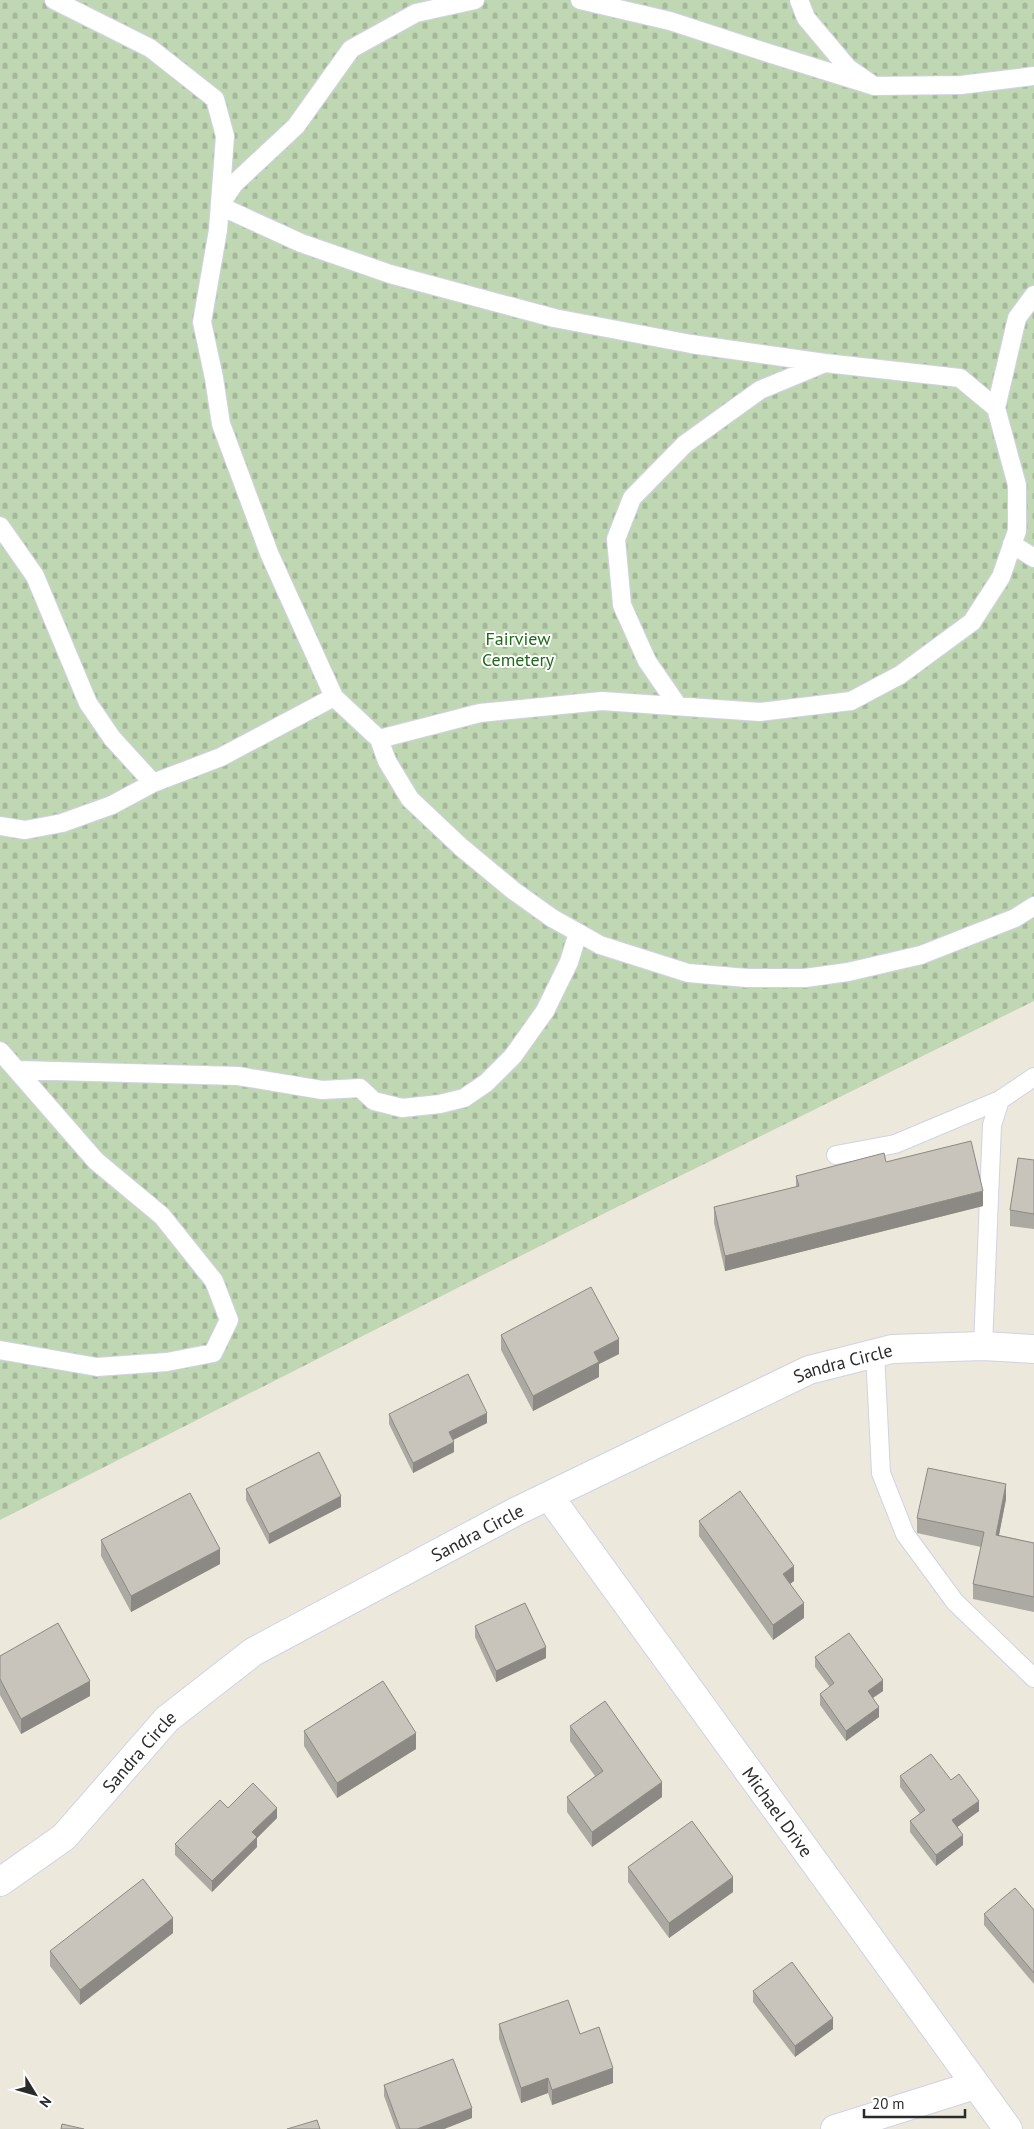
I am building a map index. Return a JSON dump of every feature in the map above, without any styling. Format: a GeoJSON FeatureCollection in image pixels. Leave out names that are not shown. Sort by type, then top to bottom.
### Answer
{"type":"FeatureCollection","features":[{"type":"Feature","properties":{"kind":"street","name":"Sandra Circle"},"geometry":{"type":"LineString","coordinates":[[0,1882],[64,1837],[167,1719],[253,1652],[515,1512],[809,1370],[892,1348],[983,1346],[1034,1349]]}},
{"type":"Feature","properties":{"kind":"street","name":"Michael Drive"},"geometry":{"type":"LineString","coordinates":[[549,1496],[1008,2129]]}},
{"type":"Feature","properties":{"kind":"street"},"geometry":{"type":"LineString","coordinates":[[835,2129],[975,2084]]}},
{"type":"Feature","properties":{"kind":"lane"},"geometry":{"type":"LineString","coordinates":[[54,0],[150,48],[215,98],[225,136],[218,230],[202,322],[214,378],[221,424],[269,554],[334,697],[380,739],[388,761],[410,799],[461,847],[552,918],[578,933],[600,945],[688,972],[747,978],[805,978],[848,972],[921,955],[1015,918],[1034,906]]}},
{"type":"Feature","properties":{"kind":"lane"},"geometry":{"type":"LineString","coordinates":[[220,206],[234,184],[296,126],[352,49],[416,13],[475,0]]}},
{"type":"Feature","properties":{"kind":"lane"},"geometry":{"type":"LineString","coordinates":[[580,0],[670,20],[874,86],[961,85],[1034,76]]}},
{"type":"Feature","properties":{"kind":"lane"},"geometry":{"type":"LineString","coordinates":[[799,0],[806,18],[848,68],[874,86]]}},
{"type":"Feature","properties":{"kind":"lane"},"geometry":{"type":"LineString","coordinates":[[220,206],[301,243],[390,274],[554,318],[691,344],[825,363],[960,378],[996,408]]}},
{"type":"Feature","properties":{"kind":"lane"},"geometry":{"type":"LineString","coordinates":[[380,739],[480,713],[602,701],[760,712],[851,701],[900,675],[972,622],[1000,577],[1017,531],[1017,485],[996,408],[1017,318],[1034,295]]}},
{"type":"Feature","properties":{"kind":"lane"},"geometry":{"type":"LineString","coordinates":[[678,706],[647,661],[622,605],[616,540],[632,498],[685,444],[760,390],[825,363]]}},
{"type":"Feature","properties":{"kind":"lane"},"geometry":{"type":"LineString","coordinates":[[0,526],[35,576],[88,704],[112,738],[153,783]]}},
{"type":"Feature","properties":{"kind":"lane"},"geometry":{"type":"LineString","coordinates":[[1012,544],[1034,558]]}},
{"type":"Feature","properties":{"kind":"lane"},"geometry":{"type":"LineString","coordinates":[[0,826],[25,830],[62,823],[112,805],[153,783],[221,757],[334,697]]}},
{"type":"Feature","properties":{"kind":"lane"},"geometry":{"type":"LineString","coordinates":[[18,1070],[238,1076],[322,1090],[360,1088],[374,1101],[402,1108],[440,1104],[464,1098],[486,1083],[514,1056],[545,1011],[569,962],[578,933]]}},
{"type":"Feature","properties":{"kind":"lane"},"geometry":{"type":"LineString","coordinates":[[0,1350],[97,1367],[167,1362],[213,1353],[229,1320],[214,1281],[162,1216],[96,1161],[18,1070],[2,1055]]}},
{"type":"Feature","properties":{"kind":"lane"},"geometry":{"type":"LineString","coordinates":[[836,1155],[895,1144],[1000,1100],[1034,1077]]}},
{"type":"Feature","properties":{"kind":"lane"},"geometry":{"type":"LineString","coordinates":[[983,1346],[992,1125],[1000,1100]]}},
{"type":"Feature","properties":{"kind":"lane"},"geometry":{"type":"LineString","coordinates":[[875,1353],[881,1473],[905,1534],[956,1602],[1034,1678]]}},
{"type":"Feature","properties":{"kind":"green space","name":"Fairview Cemetery"},"geometry":{"type":"Polygon","coordinates":[[[0,0],[1034,0],[1034,1001],[611,1210],[0,1520],[0,0]]]}},
{"type":"Feature","properties":{"kind":"building"},"geometry":{"type":"Polygon","coordinates":[[[971,1141],[983,1191],[725,1256],[714,1207],[799,1186],[796,1176],[884,1153],[886,1162],[971,1141]]]}},
{"type":"Feature","properties":{"kind":"building"},"geometry":{"type":"Polygon","coordinates":[[[1018,1158],[1034,1160],[1034,1214],[1010,1210],[1018,1158]]]}},
{"type":"Feature","properties":{"kind":"building"},"geometry":{"type":"Polygon","coordinates":[[[591,1287],[619,1339],[594,1352],[599,1362],[533,1396],[501,1335],[591,1287]]]}},
{"type":"Feature","properties":{"kind":"building"},"geometry":{"type":"Polygon","coordinates":[[[468,1374],[487,1413],[449,1432],[454,1442],[413,1463],[389,1414],[468,1374]]]}},
{"type":"Feature","properties":{"kind":"building"},"geometry":{"type":"Polygon","coordinates":[[[319,1452],[341,1496],[269,1534],[246,1489],[319,1452]]]}},
{"type":"Feature","properties":{"kind":"building"},"geometry":{"type":"Polygon","coordinates":[[[928,1468],[1006,1484],[996,1535],[1034,1543],[1034,1597],[973,1584],[984,1532],[917,1518],[928,1468]]]}},
{"type":"Feature","properties":{"kind":"building"},"geometry":{"type":"Polygon","coordinates":[[[740,1491],[794,1566],[783,1574],[804,1603],[773,1625],[699,1521],[740,1491]]]}},
{"type":"Feature","properties":{"kind":"building"},"geometry":{"type":"Polygon","coordinates":[[[190,1493],[220,1549],[131,1596],[101,1540],[190,1493]]]}},
{"type":"Feature","properties":{"kind":"building"},"geometry":{"type":"Polygon","coordinates":[[[525,1603],[546,1647],[496,1671],[475,1626],[525,1603]]]}},
{"type":"Feature","properties":{"kind":"building"},"geometry":{"type":"Polygon","coordinates":[[[58,1623],[90,1681],[21,1719],[0,1679],[0,1656],[58,1623]]]}},
{"type":"Feature","properties":{"kind":"building"},"geometry":{"type":"Polygon","coordinates":[[[849,1633],[883,1680],[868,1691],[879,1707],[846,1731],[820,1694],[834,1683],[815,1657],[849,1633]]]}},
{"type":"Feature","properties":{"kind":"building"},"geometry":{"type":"Polygon","coordinates":[[[383,1681],[416,1733],[337,1783],[304,1731],[383,1681]]]}},
{"type":"Feature","properties":{"kind":"building"},"geometry":{"type":"Polygon","coordinates":[[[605,1701],[662,1782],[592,1832],[567,1797],[603,1771],[570,1726],[605,1701]]]}},
{"type":"Feature","properties":{"kind":"building"},"geometry":{"type":"Polygon","coordinates":[[[931,1754],[951,1780],[959,1774],[979,1801],[952,1820],[963,1835],[936,1855],[910,1821],[925,1810],[900,1776],[931,1754]]]}},
{"type":"Feature","properties":{"kind":"building"},"geometry":{"type":"Polygon","coordinates":[[[253,1783],[277,1808],[252,1832],[257,1837],[212,1881],[175,1844],[220,1800],[228,1808],[253,1783]]]}},
{"type":"Feature","properties":{"kind":"building"},"geometry":{"type":"Polygon","coordinates":[[[692,1821],[733,1877],[669,1923],[628,1867],[692,1821]]]}},
{"type":"Feature","properties":{"kind":"building"},"geometry":{"type":"Polygon","coordinates":[[[143,1879],[173,1918],[80,1990],[50,1951],[143,1879]]]}},
{"type":"Feature","properties":{"kind":"building"},"geometry":{"type":"Polygon","coordinates":[[[1015,1888],[1034,1910],[1034,1973],[984,1914],[1015,1888]]]}},
{"type":"Feature","properties":{"kind":"building"},"geometry":{"type":"Polygon","coordinates":[[[792,1962],[833,2018],[795,2046],[753,1991],[792,1962]]]}},
{"type":"Feature","properties":{"kind":"building"},"geometry":{"type":"Polygon","coordinates":[[[568,2000],[580,2034],[599,2027],[613,2068],[552,2090],[548,2078],[521,2088],[499,2024],[568,2000]]]}},
{"type":"Feature","properties":{"kind":"building"},"geometry":{"type":"Polygon","coordinates":[[[453,2059],[472,2108],[417,2129],[400,2129],[384,2085],[453,2059]]]}},
{"type":"Feature","properties":{"kind":"building"},"geometry":{"type":"Polygon","coordinates":[[[317,2120],[320,2129],[287,2129],[317,2120]]]}},
{"type":"Feature","properties":{"kind":"building"},"geometry":{"type":"Polygon","coordinates":[[[62,2124],[84,2129],[61,2129],[62,2124]]]}}]}
